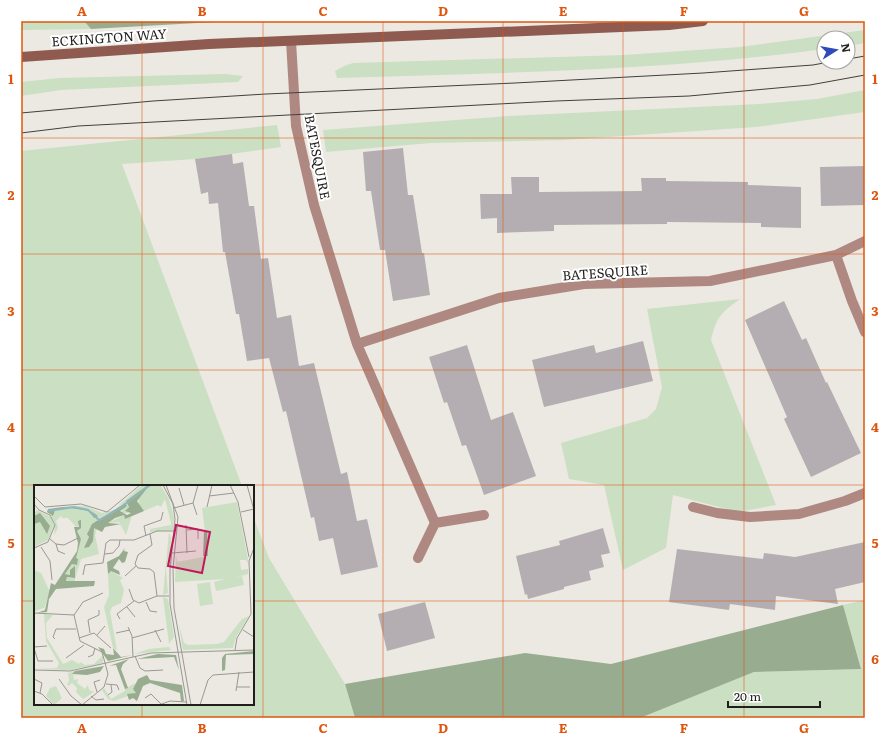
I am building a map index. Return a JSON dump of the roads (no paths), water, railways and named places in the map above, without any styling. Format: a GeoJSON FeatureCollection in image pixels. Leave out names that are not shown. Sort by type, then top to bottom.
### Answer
{"type":"FeatureCollection","features":[{"type":"Feature","properties":{"kind":"main road","name":"ECKINGTON WAY"},"geometry":{"type":"LineString","coordinates":[[21,57],[157,46],[669,25],[703,21]]}},
{"type":"Feature","properties":{"kind":"street","name":"BATESQUIRE"},"geometry":{"type":"LineString","coordinates":[[292,41],[298,134],[314,205],[357,344],[436,523]]}},
{"type":"Feature","properties":{"kind":"street","name":"BATESQUIRE"},"geometry":{"type":"LineString","coordinates":[[357,344],[499,298],[584,284],[710,281],[836,255],[865,241]]}},
{"type":"Feature","properties":{"kind":"street"},"geometry":{"type":"LineString","coordinates":[[836,255],[852,302],[865,332]]}},
{"type":"Feature","properties":{"kind":"street"},"geometry":{"type":"LineString","coordinates":[[693,507],[717,513],[750,517],[799,514],[845,501],[865,493]]}},
{"type":"Feature","properties":{"kind":"street"},"geometry":{"type":"LineString","coordinates":[[418,558],[436,523],[484,515]]}},
{"type":"Feature","properties":{"kind":"tram line"},"geometry":{"type":"LineString","coordinates":[[856,58],[865,56]]}},
{"type":"Feature","properties":{"kind":"tram line"},"geometry":{"type":"LineString","coordinates":[[21,113],[153,101],[266,94],[703,73],[816,64]]}},
{"type":"Feature","properties":{"kind":"tram line"},"geometry":{"type":"LineString","coordinates":[[21,133],[78,126],[556,101],[689,96],[810,85],[865,75]]}}]}
